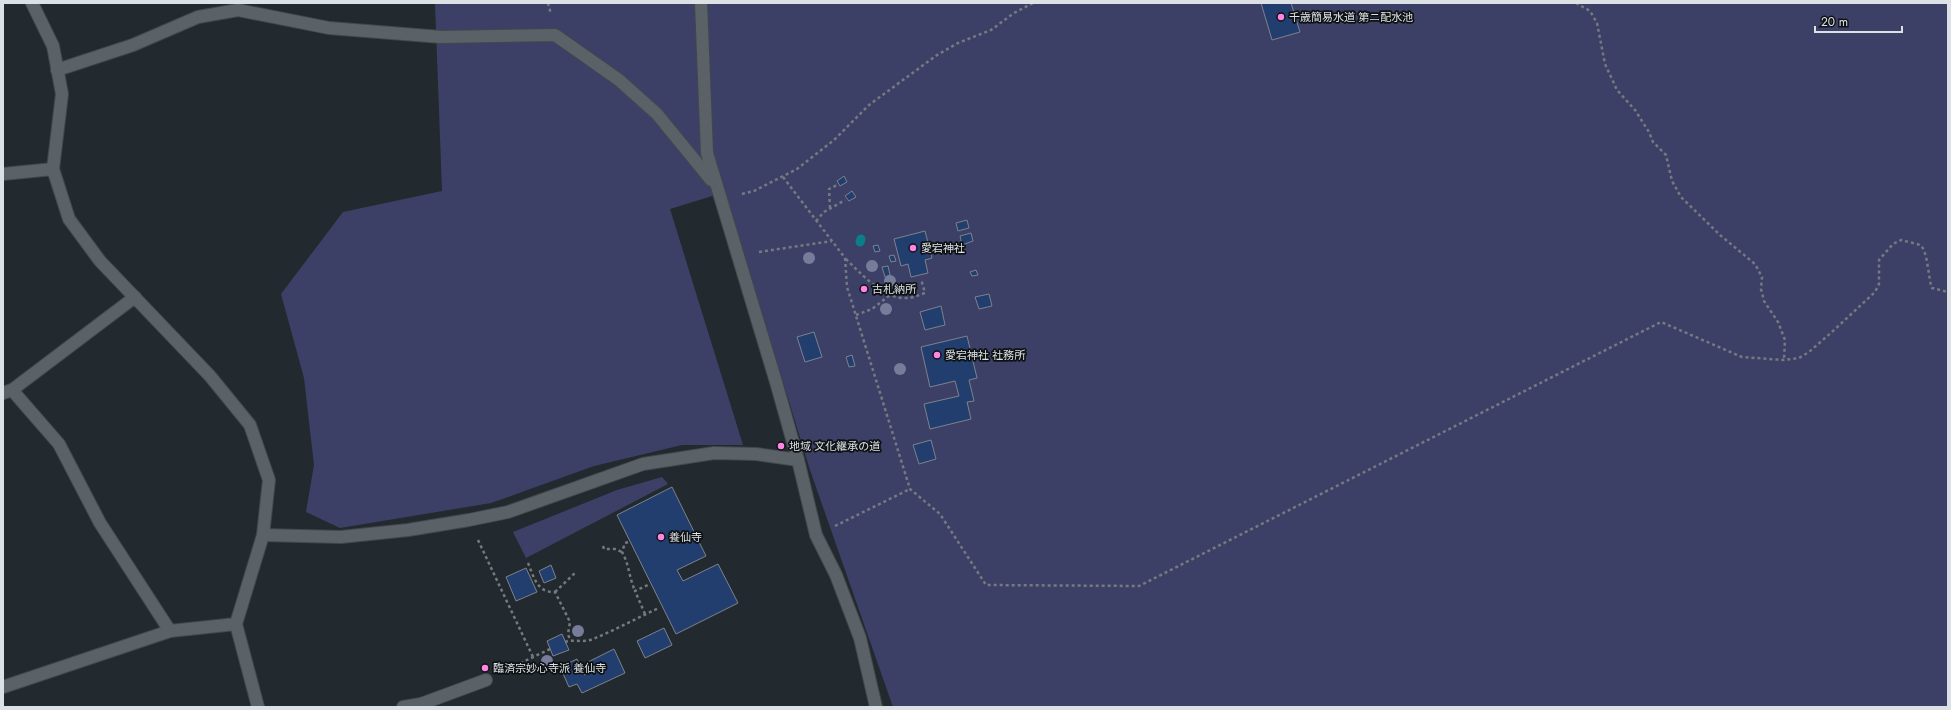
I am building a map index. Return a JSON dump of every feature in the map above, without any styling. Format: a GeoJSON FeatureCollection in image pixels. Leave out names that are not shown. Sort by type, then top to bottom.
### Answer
{"type":"FeatureCollection","features":[{"type":"Feature","properties":{"kind":"street"},"geometry":{"type":"LineString","coordinates":[[32,3],[53,46],[62,94],[53,169],[69,219],[100,261],[210,376],[250,425],[269,480],[263,535],[236,624],[258,707]]}},
{"type":"Feature","properties":{"kind":"street"},"geometry":{"type":"LineString","coordinates":[[701,3],[707,153],[798,460],[816,535],[836,575],[860,638],[876,707]]}},
{"type":"Feature","properties":{"kind":"street"},"geometry":{"type":"LineString","coordinates":[[57,70],[133,44],[198,17],[238,10],[336,29],[442,37],[555,35],[619,80],[657,114],[715,184]]}},
{"type":"Feature","properties":{"kind":"street"},"geometry":{"type":"LineString","coordinates":[[3,174],[53,169]]}},
{"type":"Feature","properties":{"kind":"street"},"geometry":{"type":"LineString","coordinates":[[135,298],[7,391],[60,444],[100,523],[170,631]]}},
{"type":"Feature","properties":{"kind":"street"},"geometry":{"type":"LineString","coordinates":[[263,535],[341,537],[408,530],[469,520],[508,512],[643,464],[714,453],[756,454],[798,460]]}},
{"type":"Feature","properties":{"kind":"street"},"geometry":{"type":"LineString","coordinates":[[3,687],[170,631],[236,624]]}},
{"type":"Feature","properties":{"kind":"street"},"geometry":{"type":"LineString","coordinates":[[403,707],[421,704],[486,680]]}},
{"type":"Feature","properties":{"kind":"path"},"geometry":{"type":"LineString","coordinates":[[720,201],[754,191],[797,169],[834,140],[869,105],[937,56],[958,43],[991,30],[1014,13],[1033,3]]}},
{"type":"Feature","properties":{"kind":"path"},"geometry":{"type":"LineString","coordinates":[[1576,3],[1590,11],[1597,23],[1605,64],[1617,90],[1635,110],[1654,142],[1666,155],[1672,181],[1681,197],[1720,235],[1755,264],[1762,277],[1761,289],[1764,301],[1778,322],[1785,340],[1784,360]]}},
{"type":"Feature","properties":{"kind":"path"},"geometry":{"type":"LineString","coordinates":[[783,177],[845,258],[864,276],[890,295],[907,298],[925,293],[921,279]]}},
{"type":"Feature","properties":{"kind":"path"},"geometry":{"type":"LineString","coordinates":[[830,208],[829,189],[837,185]]}},
{"type":"Feature","properties":{"kind":"path"},"geometry":{"type":"LineString","coordinates":[[816,221],[819,216],[830,208],[846,200]]}},
{"type":"Feature","properties":{"kind":"path"},"geometry":{"type":"LineString","coordinates":[[845,258],[847,287],[910,489],[940,514],[986,585],[1138,586],[1661,322],[1742,357],[1784,360],[1799,358],[1809,352],[1850,317],[1875,292],[1879,284],[1879,260],[1894,244],[1902,240],[1921,246],[1926,251],[1929,280],[1932,288],[1948,292]]}},
{"type":"Feature","properties":{"kind":"path"},"geometry":{"type":"LineString","coordinates":[[756,252],[832,241]]}},
{"type":"Feature","properties":{"kind":"path"},"geometry":{"type":"LineString","coordinates":[[856,315],[872,309],[890,295]]}},
{"type":"Feature","properties":{"kind":"path"},"geometry":{"type":"LineString","coordinates":[[816,535],[910,489]]}},
{"type":"Feature","properties":{"kind":"path"},"geometry":{"type":"LineString","coordinates":[[469,520],[533,657]]}},
{"type":"Feature","properties":{"kind":"path"},"geometry":{"type":"LineString","coordinates":[[622,552],[625,543],[628,542]]}},
{"type":"Feature","properties":{"kind":"path"},"geometry":{"type":"LineString","coordinates":[[603,546],[604,549],[608,548],[622,552],[629,564],[630,578],[645,614]]}},
{"type":"Feature","properties":{"kind":"path"},"geometry":{"type":"LineString","coordinates":[[528,563],[540,588],[547,592],[554,592],[576,572]]}},
{"type":"Feature","properties":{"kind":"path"},"geometry":{"type":"LineString","coordinates":[[635,591],[648,585]]}},
{"type":"Feature","properties":{"kind":"path"},"geometry":{"type":"LineString","coordinates":[[554,592],[570,622],[568,634],[570,640]]}},
{"type":"Feature","properties":{"kind":"path"},"geometry":{"type":"LineString","coordinates":[[565,642],[570,640],[578,642],[592,639],[659,608]]}},
{"type":"Feature","properties":{"kind":"path"},"geometry":{"type":"LineString","coordinates":[[486,680],[550,649]]}},
{"type":"Feature","properties":{"kind":"shaded area"},"geometry":{"type":"Polygon","coordinates":[[[435,3],[1948,3],[1948,707],[893,707],[810,470],[725,192],[670,209],[743,445],[682,445],[594,466],[491,503],[340,528],[306,512],[314,465],[304,378],[281,294],[343,212],[442,191],[435,3]]]}},
{"type":"Feature","properties":{"kind":"shaded area"},"geometry":{"type":"Polygon","coordinates":[[[662,477],[668,484],[526,558],[513,532],[617,490],[662,477]]]}},
{"type":"Feature","properties":{"kind":"building","name":"千歳簡易水道 第ニ配水池"},"geometry":{"type":"Polygon","coordinates":[[[1261,3],[1291,3],[1300,32],[1272,40],[1261,3]]]}},
{"type":"Feature","properties":{"kind":"building"},"geometry":{"type":"Polygon","coordinates":[[[844,176],[847,182],[840,186],[837,181],[844,176]]]}},
{"type":"Feature","properties":{"kind":"building"},"geometry":{"type":"Polygon","coordinates":[[[852,191],[856,197],[849,201],[845,196],[852,191]]]}},
{"type":"Feature","properties":{"kind":"building"},"geometry":{"type":"Polygon","coordinates":[[[967,220],[969,228],[958,231],[956,223],[967,220]]]}},
{"type":"Feature","properties":{"kind":"building"},"geometry":{"type":"Polygon","coordinates":[[[925,231],[932,258],[925,260],[928,273],[911,277],[908,264],[901,266],[894,239],[925,231]]]}},
{"type":"Feature","properties":{"kind":"building"},"geometry":{"type":"Polygon","coordinates":[[[971,233],[973,241],[962,245],[960,236],[971,233]]]}},
{"type":"Feature","properties":{"kind":"building"},"geometry":{"type":"Polygon","coordinates":[[[878,245],[880,251],[875,252],[873,246],[878,245]]]}},
{"type":"Feature","properties":{"kind":"building"},"geometry":{"type":"Polygon","coordinates":[[[894,255],[896,261],[891,262],[889,256],[894,255]]]}},
{"type":"Feature","properties":{"kind":"building"},"geometry":{"type":"Polygon","coordinates":[[[888,266],[890,275],[885,277],[882,267],[888,266]]]}},
{"type":"Feature","properties":{"kind":"building"},"geometry":{"type":"Polygon","coordinates":[[[976,270],[978,275],[972,276],[970,272],[976,270]]]}},
{"type":"Feature","properties":{"kind":"building"},"geometry":{"type":"Polygon","coordinates":[[[989,294],[992,306],[979,309],[975,297],[989,294]]]}},
{"type":"Feature","properties":{"kind":"building"},"geometry":{"type":"Polygon","coordinates":[[[941,306],[945,325],[925,330],[920,312],[941,306]]]}},
{"type":"Feature","properties":{"kind":"building"},"geometry":{"type":"Polygon","coordinates":[[[814,332],[822,357],[805,362],[797,337],[814,332]]]}},
{"type":"Feature","properties":{"kind":"building"},"geometry":{"type":"Polygon","coordinates":[[[967,336],[977,378],[969,380],[974,401],[967,402],[971,419],[930,429],[924,404],[959,396],[955,381],[930,387],[921,347],[967,336]]]}},
{"type":"Feature","properties":{"kind":"building"},"geometry":{"type":"Polygon","coordinates":[[[852,355],[855,366],[849,367],[846,357],[852,355]]]}},
{"type":"Feature","properties":{"kind":"building"},"geometry":{"type":"Polygon","coordinates":[[[931,440],[936,459],[919,464],[913,445],[931,440]]]}},
{"type":"Feature","properties":{"kind":"building"},"geometry":{"type":"Polygon","coordinates":[[[672,487],[706,556],[677,570],[683,581],[718,564],[738,603],[676,634],[617,515],[672,487]]]}},
{"type":"Feature","properties":{"kind":"building"},"geometry":{"type":"Polygon","coordinates":[[[551,565],[556,578],[544,583],[539,571],[551,565]]]}},
{"type":"Feature","properties":{"kind":"building"},"geometry":{"type":"Polygon","coordinates":[[[526,568],[537,592],[516,601],[506,577],[526,568]]]}},
{"type":"Feature","properties":{"kind":"building"},"geometry":{"type":"Polygon","coordinates":[[[664,628],[672,645],[645,658],[637,641],[664,628]]]}},
{"type":"Feature","properties":{"kind":"building"},"geometry":{"type":"Polygon","coordinates":[[[562,634],[569,650],[553,656],[547,641],[562,634]]]}},
{"type":"Feature","properties":{"kind":"building"},"geometry":{"type":"Polygon","coordinates":[[[614,649],[625,673],[582,693],[577,684],[569,687],[560,667],[577,659],[584,675],[592,671],[588,662],[614,649]]]}},
{"type":"Feature","properties":{"kind":"place","name":"千歳簡易水道 第ニ配水池"},"geometry":{"type":"Point","coordinates":[1281,17]}},
{"type":"Feature","properties":{"kind":"place","name":"愛宕神社"},"geometry":{"type":"Point","coordinates":[913,248]}},
{"type":"Feature","properties":{"kind":"place","name":"古札納所"},"geometry":{"type":"Point","coordinates":[864,289]}},
{"type":"Feature","properties":{"kind":"place","name":"愛宕神社 社務所"},"geometry":{"type":"Point","coordinates":[937,355]}},
{"type":"Feature","properties":{"kind":"place","name":"地域 文化継承の道"},"geometry":{"type":"Point","coordinates":[781,446]}},
{"type":"Feature","properties":{"kind":"place","name":"養仙寺"},"geometry":{"type":"Point","coordinates":[661,537]}},
{"type":"Feature","properties":{"kind":"place","name":"臨済宗妙心寺派 養仙寺"},"geometry":{"type":"Point","coordinates":[485,668]}}]}
